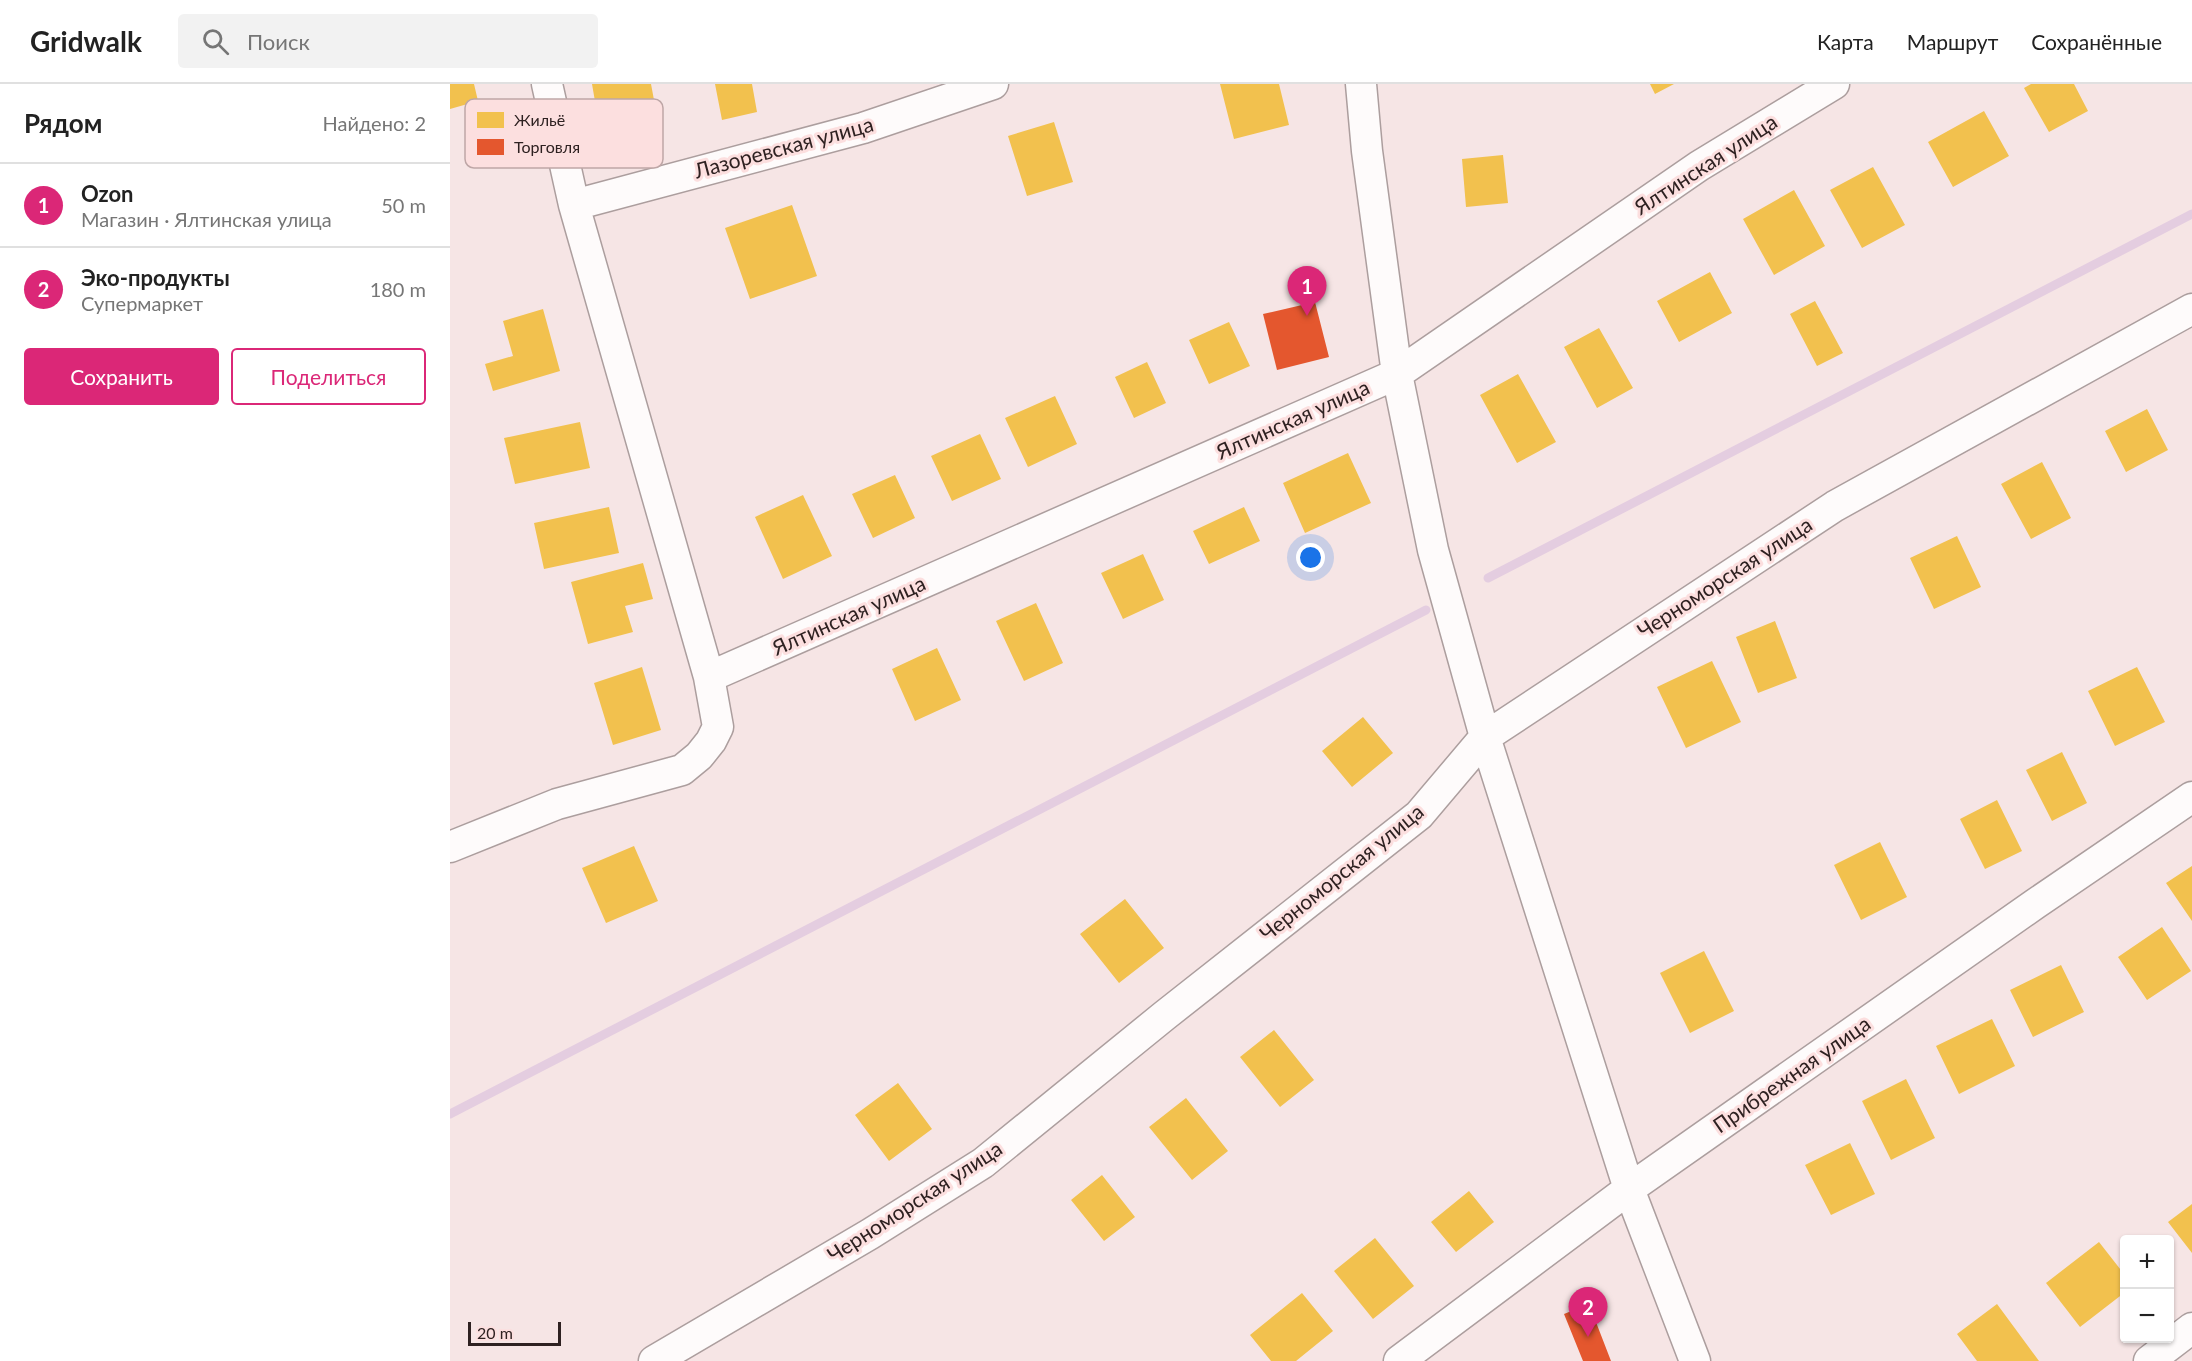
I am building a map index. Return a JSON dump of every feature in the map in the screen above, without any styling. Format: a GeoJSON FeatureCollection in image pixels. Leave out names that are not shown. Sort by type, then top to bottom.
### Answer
{"type":"FeatureCollection","features":[{"type":"Feature","properties":{"kind":"street"},"geometry":{"type":"LineString","coordinates":[[547,84],[550,99]]}},
{"type":"Feature","properties":{"kind":"street","name":"Лазоревская улица"},"geometry":{"type":"LineString","coordinates":[[574,205],[863,128],[993,84]]}},
{"type":"Feature","properties":{"kind":"street"},"geometry":{"type":"LineString","coordinates":[[1360,84],[1366,151],[1397,374],[1433,550],[1485,737],[1629,1189],[1695,1361]]}},
{"type":"Feature","properties":{"kind":"street","name":"Ялтинская улица"},"geometry":{"type":"LineString","coordinates":[[709,677],[1397,374],[1699,166],[1834,84]]}},
{"type":"Feature","properties":{"kind":"street"},"geometry":{"type":"LineString","coordinates":[[450,847],[557,804],[682,770],[699,756],[711,741],[718,727],[709,677],[574,205],[566,168]]}},
{"type":"Feature","properties":{"kind":"street","name":"Черноморская улица"},"geometry":{"type":"LineString","coordinates":[[654,1361],[870,1234],[983,1163],[1173,1009],[1419,815],[1485,737],[1834,506],[2192,309]]}},
{"type":"Feature","properties":{"kind":"street","name":"Прибрежная улица"},"geometry":{"type":"LineString","coordinates":[[1399,1361],[1629,1189],[2035,904],[2192,797]]}},
{"type":"Feature","properties":{"kind":"street"},"geometry":{"type":"LineString","coordinates":[[2149,1361],[2192,1328]]}},
{"type":"Feature","properties":{"kind":"building: Жильё"},"geometry":{"type":"Polygon","coordinates":[[[450,84],[474,84],[478,99],[465,99],[465,105],[450,109],[450,84]]]}},
{"type":"Feature","properties":{"kind":"building: Жильё"},"geometry":{"type":"Polygon","coordinates":[[[592,84],[651,84],[654,99],[595,99],[592,84]]]}},
{"type":"Feature","properties":{"kind":"building: Жильё"},"geometry":{"type":"Polygon","coordinates":[[[715,84],[752,84],[757,112],[722,120],[715,84]]]}},
{"type":"Feature","properties":{"kind":"building: Жильё"},"geometry":{"type":"Polygon","coordinates":[[[1220,84],[1279,84],[1289,125],[1234,139],[1220,84]]]}},
{"type":"Feature","properties":{"kind":"building: Жильё"},"geometry":{"type":"Polygon","coordinates":[[[1650,84],[1674,84],[1655,94],[1650,84]]]}},
{"type":"Feature","properties":{"kind":"building: Жильё"},"geometry":{"type":"Polygon","coordinates":[[[2031,84],[2074,84],[2088,111],[2049,132],[2024,88],[2031,84]]]}},
{"type":"Feature","properties":{"kind":"building: Жильё"},"geometry":{"type":"Polygon","coordinates":[[[1984,111],[2009,156],[1953,187],[1928,142],[1984,111]]]}},
{"type":"Feature","properties":{"kind":"building: Жильё"},"geometry":{"type":"Polygon","coordinates":[[[1054,122],[1073,182],[1027,196],[1008,136],[1054,122]]]}},
{"type":"Feature","properties":{"kind":"building: Жильё"},"geometry":{"type":"Polygon","coordinates":[[[1503,155],[1508,203],[1466,207],[1462,159],[1503,155]]]}},
{"type":"Feature","properties":{"kind":"building: Жильё"},"geometry":{"type":"Polygon","coordinates":[[[1873,167],[1905,225],[1862,248],[1830,190],[1873,167]]]}},
{"type":"Feature","properties":{"kind":"building: Жильё"},"geometry":{"type":"Polygon","coordinates":[[[1794,190],[1825,246],[1774,275],[1743,219],[1794,190]]]}},
{"type":"Feature","properties":{"kind":"building: Жильё"},"geometry":{"type":"Polygon","coordinates":[[[792,205],[817,276],[750,299],[725,228],[792,205]]]}},
{"type":"Feature","properties":{"kind":"building: Жильё"},"geometry":{"type":"Polygon","coordinates":[[[1710,272],[1732,313],[1679,342],[1657,301],[1710,272]]]}},
{"type":"Feature","properties":{"kind":"building: Жильё"},"geometry":{"type":"Polygon","coordinates":[[[1815,301],[1843,353],[1817,366],[1790,314],[1815,301]]]}},
{"type":"Feature","properties":{"kind":"building: Жильё"},"geometry":{"type":"Polygon","coordinates":[[[543,309],[560,371],[493,391],[485,364],[513,356],[503,321],[543,309]]]}},
{"type":"Feature","properties":{"kind":"building: Жильё"},"geometry":{"type":"Polygon","coordinates":[[[1229,322],[1250,366],[1209,384],[1189,340],[1229,322]]]}},
{"type":"Feature","properties":{"kind":"building: Жильё"},"geometry":{"type":"Polygon","coordinates":[[[1599,328],[1633,388],[1597,408],[1564,347],[1599,328]]]}},
{"type":"Feature","properties":{"kind":"building: Жильё"},"geometry":{"type":"Polygon","coordinates":[[[1147,362],[1166,403],[1134,418],[1115,377],[1147,362]]]}},
{"type":"Feature","properties":{"kind":"building: Жильё"},"geometry":{"type":"Polygon","coordinates":[[[1518,374],[1556,442],[1517,463],[1480,395],[1518,374]]]}},
{"type":"Feature","properties":{"kind":"building: Жильё"},"geometry":{"type":"Polygon","coordinates":[[[1055,396],[1077,444],[1028,467],[1005,418],[1055,396]]]}},
{"type":"Feature","properties":{"kind":"building: Жильё"},"geometry":{"type":"Polygon","coordinates":[[[2147,409],[2168,450],[2126,472],[2105,431],[2147,409]]]}},
{"type":"Feature","properties":{"kind":"building: Жильё"},"geometry":{"type":"Polygon","coordinates":[[[580,422],[590,468],[515,484],[504,438],[580,422]]]}},
{"type":"Feature","properties":{"kind":"building: Жильё"},"geometry":{"type":"Polygon","coordinates":[[[980,434],[1001,479],[952,501],[931,456],[980,434]]]}},
{"type":"Feature","properties":{"kind":"building: Жильё"},"geometry":{"type":"Polygon","coordinates":[[[1348,453],[1371,503],[1305,533],[1283,483],[1348,453]]]}},
{"type":"Feature","properties":{"kind":"building: Жильё"},"geometry":{"type":"Polygon","coordinates":[[[2042,462],[2071,518],[2031,539],[2001,484],[2042,462]]]}},
{"type":"Feature","properties":{"kind":"building: Жильё"},"geometry":{"type":"Polygon","coordinates":[[[895,475],[915,518],[873,538],[852,494],[895,475]]]}},
{"type":"Feature","properties":{"kind":"building: Жильё"},"geometry":{"type":"Polygon","coordinates":[[[803,495],[832,556],[783,579],[755,517],[803,495]]]}},
{"type":"Feature","properties":{"kind":"building: Жильё"},"geometry":{"type":"Polygon","coordinates":[[[609,507],[619,553],[544,569],[534,523],[609,507]]]}},
{"type":"Feature","properties":{"kind":"building: Жильё"},"geometry":{"type":"Polygon","coordinates":[[[1244,507],[1260,541],[1209,564],[1193,531],[1244,507]]]}},
{"type":"Feature","properties":{"kind":"building: Жильё"},"geometry":{"type":"Polygon","coordinates":[[[1957,536],[1981,587],[1934,609],[1910,558],[1957,536]]]}},
{"type":"Feature","properties":{"kind":"building: Жильё"},"geometry":{"type":"Polygon","coordinates":[[[1143,554],[1164,600],[1123,619],[1101,573],[1143,554]]]}},
{"type":"Feature","properties":{"kind":"building: Жильё"},"geometry":{"type":"Polygon","coordinates":[[[643,563],[653,599],[625,606],[633,632],[588,644],[571,582],[643,563]]]}},
{"type":"Feature","properties":{"kind":"building: Жильё"},"geometry":{"type":"Polygon","coordinates":[[[1036,603],[1063,663],[1024,681],[996,621],[1036,603]]]}},
{"type":"Feature","properties":{"kind":"building: Жильё"},"geometry":{"type":"Polygon","coordinates":[[[1775,621],[1797,678],[1758,693],[1736,637],[1775,621]]]}},
{"type":"Feature","properties":{"kind":"building: Жильё"},"geometry":{"type":"Polygon","coordinates":[[[937,648],[961,700],[915,721],[892,669],[937,648]]]}},
{"type":"Feature","properties":{"kind":"building: Жильё"},"geometry":{"type":"Polygon","coordinates":[[[1712,661],[1741,722],[1686,748],[1657,687],[1712,661]]]}},
{"type":"Feature","properties":{"kind":"building: Жильё"},"geometry":{"type":"Polygon","coordinates":[[[642,667],[661,730],[613,745],[594,683],[642,667]]]}},
{"type":"Feature","properties":{"kind":"building: Жильё"},"geometry":{"type":"Polygon","coordinates":[[[2137,667],[2165,722],[2115,746],[2088,691],[2137,667]]]}},
{"type":"Feature","properties":{"kind":"building: Жильё"},"geometry":{"type":"Polygon","coordinates":[[[1363,717],[1393,753],[1352,787],[1322,751],[1363,717]]]}},
{"type":"Feature","properties":{"kind":"building: Жильё"},"geometry":{"type":"Polygon","coordinates":[[[2062,752],[2087,803],[2052,821],[2026,770],[2062,752]]]}},
{"type":"Feature","properties":{"kind":"building: Жильё"},"geometry":{"type":"Polygon","coordinates":[[[1997,800],[2022,851],[1985,869],[1960,819],[1997,800]]]}},
{"type":"Feature","properties":{"kind":"building: Жильё"},"geometry":{"type":"Polygon","coordinates":[[[1880,842],[1907,897],[1861,920],[1834,865],[1880,842]]]}},
{"type":"Feature","properties":{"kind":"building: Жильё"},"geometry":{"type":"Polygon","coordinates":[[[634,846],[658,901],[606,923],[582,868],[634,846]]]}},
{"type":"Feature","properties":{"kind":"building: Жильё"},"geometry":{"type":"Polygon","coordinates":[[[2192,866],[2192,921],[2166,883],[2192,866]]]}},
{"type":"Feature","properties":{"kind":"building: Жильё"},"geometry":{"type":"Polygon","coordinates":[[[1125,899],[1164,948],[1119,983],[1080,934],[1125,899]]]}},
{"type":"Feature","properties":{"kind":"building: Жильё"},"geometry":{"type":"Polygon","coordinates":[[[2162,927],[2191,971],[2147,1000],[2118,957],[2162,927]]]}},
{"type":"Feature","properties":{"kind":"building: Жильё"},"geometry":{"type":"Polygon","coordinates":[[[1704,951],[1734,1011],[1690,1033],[1660,973],[1704,951]]]}},
{"type":"Feature","properties":{"kind":"building: Жильё"},"geometry":{"type":"Polygon","coordinates":[[[2061,965],[2084,1012],[2033,1037],[2010,990],[2061,965]]]}},
{"type":"Feature","properties":{"kind":"building: Жильё"},"geometry":{"type":"Polygon","coordinates":[[[1992,1019],[2015,1066],[1959,1094],[1936,1046],[1992,1019]]]}},
{"type":"Feature","properties":{"kind":"building: Жильё"},"geometry":{"type":"Polygon","coordinates":[[[1274,1030],[1314,1080],[1280,1107],[1240,1057],[1274,1030]]]}},
{"type":"Feature","properties":{"kind":"building: Жильё"},"geometry":{"type":"Polygon","coordinates":[[[1906,1079],[1935,1138],[1891,1160],[1862,1101],[1906,1079]]]}},
{"type":"Feature","properties":{"kind":"building: Жильё"},"geometry":{"type":"Polygon","coordinates":[[[898,1083],[932,1129],[889,1161],[855,1115],[898,1083]]]}},
{"type":"Feature","properties":{"kind":"building: Жильё"},"geometry":{"type":"Polygon","coordinates":[[[1186,1098],[1228,1151],[1192,1180],[1149,1127],[1186,1098]]]}},
{"type":"Feature","properties":{"kind":"building: Жильё"},"geometry":{"type":"Polygon","coordinates":[[[1850,1143],[1875,1194],[1831,1215],[1805,1165],[1850,1143]]]}},
{"type":"Feature","properties":{"kind":"building: Жильё"},"geometry":{"type":"Polygon","coordinates":[[[1102,1175],[1135,1217],[1104,1241],[1071,1200],[1102,1175]]]}},
{"type":"Feature","properties":{"kind":"building: Жильё"},"geometry":{"type":"Polygon","coordinates":[[[1469,1191],[1494,1222],[1456,1252],[1431,1222],[1469,1191]]]}},
{"type":"Feature","properties":{"kind":"building: Жильё"},"geometry":{"type":"Polygon","coordinates":[[[2192,1204],[2192,1253],[2168,1222],[2192,1204]]]}},
{"type":"Feature","properties":{"kind":"building: Жильё"},"geometry":{"type":"Polygon","coordinates":[[[1375,1238],[1414,1286],[1373,1319],[1334,1271],[1375,1238]]]}},
{"type":"Feature","properties":{"kind":"building: Жильё"},"geometry":{"type":"Polygon","coordinates":[[[2099,1242],[2120,1269],[2120,1296],[2080,1327],[2046,1283],[2099,1242]]]}},
{"type":"Feature","properties":{"kind":"building: Жильё"},"geometry":{"type":"Polygon","coordinates":[[[1302,1293],[1333,1331],[1296,1361],[1271,1361],[1250,1335],[1302,1293]]]}},
{"type":"Feature","properties":{"kind":"building: Жильё"},"geometry":{"type":"Polygon","coordinates":[[[1997,1304],[2039,1361],[1977,1361],[1957,1334],[1997,1304]]]}},
{"type":"Feature","properties":{"kind":"building: Торговля"},"geometry":{"type":"Polygon","coordinates":[[[1315,302],[1329,357],[1277,370],[1263,314],[1315,302]]]}},
{"type":"Feature","properties":{"kind":"building: Торговля"},"geometry":{"type":"Polygon","coordinates":[[[1589,1304],[1611,1361],[1583,1361],[1564,1314],[1589,1304]]]}},
{"type":"Feature","properties":{"kind":"waterway"},"geometry":{"type":"LineString","coordinates":[[1488,578],[2192,214]]}},
{"type":"Feature","properties":{"kind":"waterway"},"geometry":{"type":"LineString","coordinates":[[450,1114],[1426,610]]}},
{"type":"Feature","properties":{"kind":"place","name":"Ozon"},"geometry":{"type":"Point","coordinates":[1307,316]}},
{"type":"Feature","properties":{"kind":"place","name":"Эко-продукты"},"geometry":{"type":"Point","coordinates":[1588,1337]}}]}
